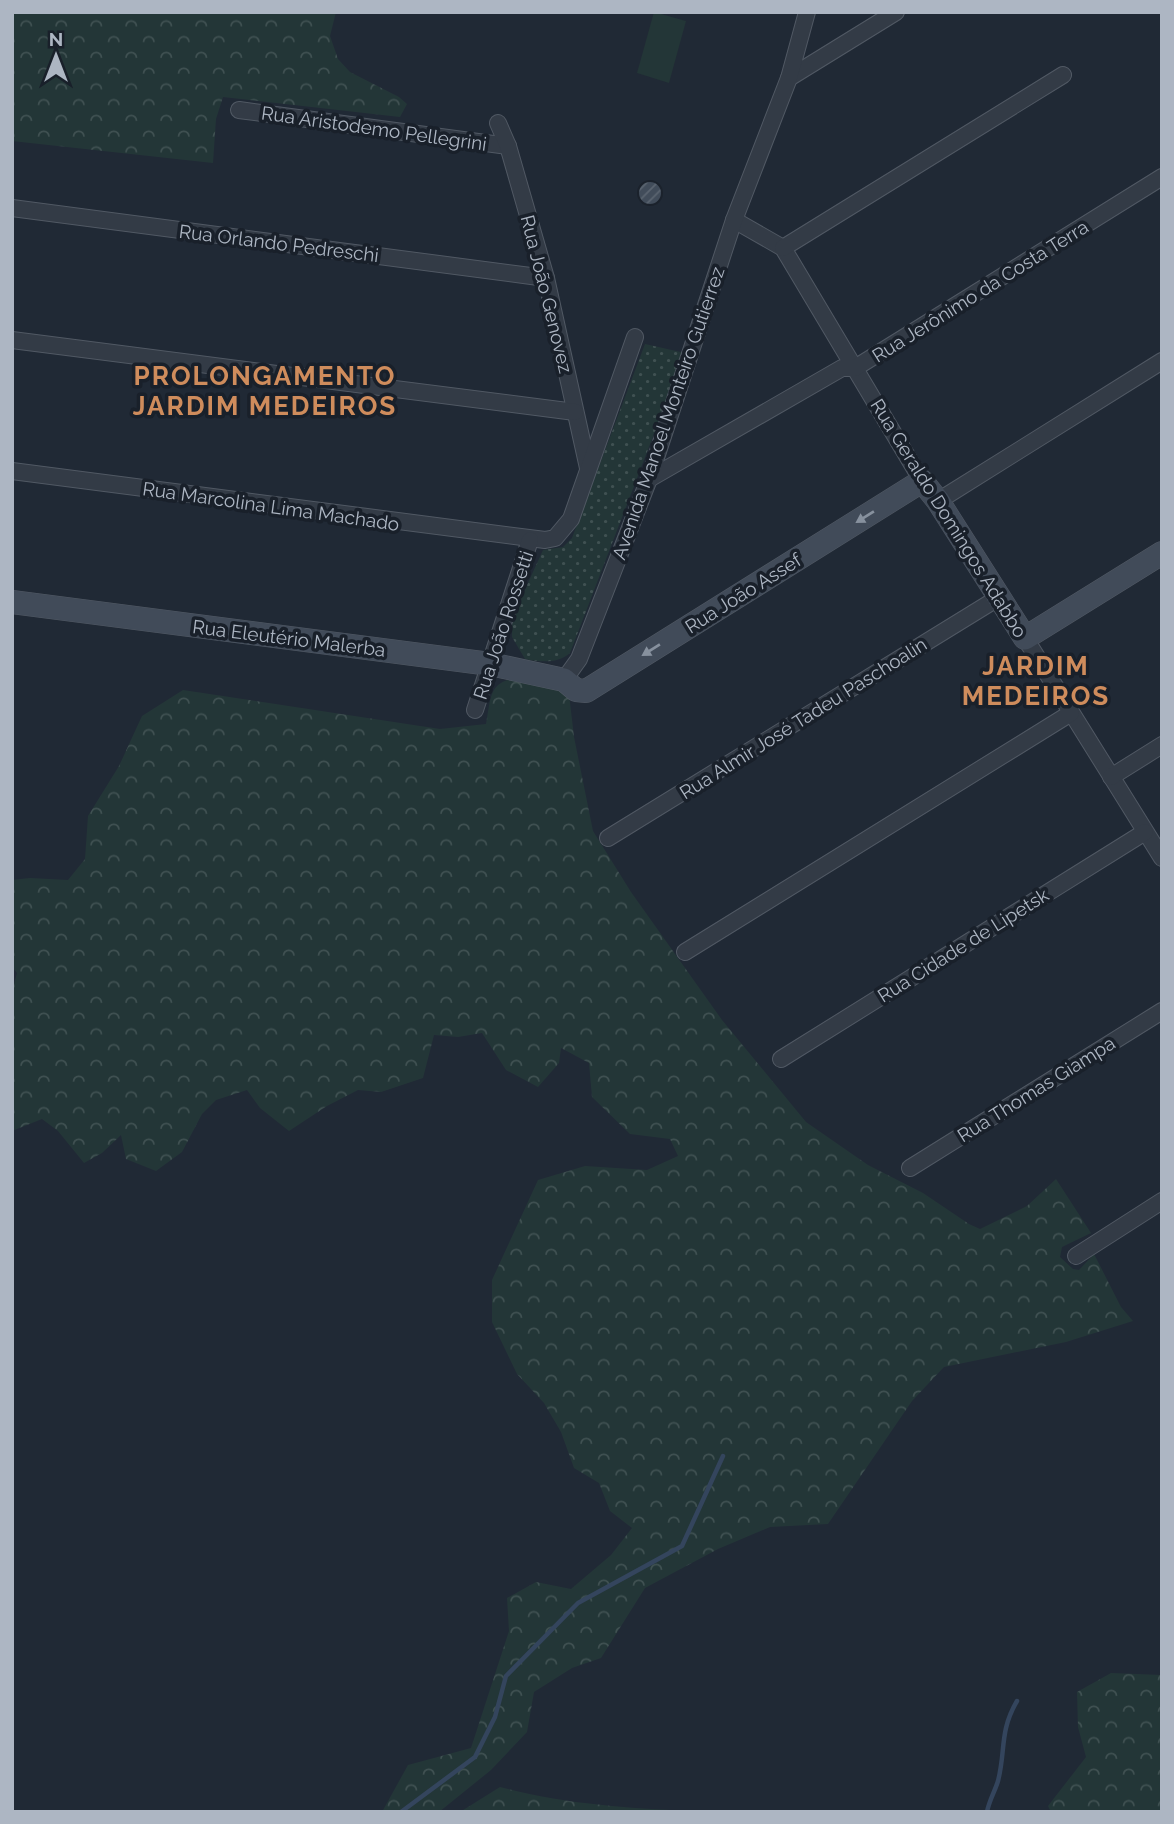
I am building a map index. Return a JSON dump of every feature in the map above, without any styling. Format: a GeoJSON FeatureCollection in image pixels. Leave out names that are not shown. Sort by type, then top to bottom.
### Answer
{"type":"FeatureCollection","features":[{"type":"Feature","properties":{"kind":"street","name":"Avenida Manoel Monteiro Gutierrez"},"geometry":{"type":"LineString","coordinates":[[564,680],[579,659],[649,479],[734,220],[789,78],[807,12]]}},
{"type":"Feature","properties":{"kind":"street"},"geometry":{"type":"LineString","coordinates":[[789,78],[896,12]]}},
{"type":"Feature","properties":{"kind":"street"},"geometry":{"type":"LineString","coordinates":[[734,220],[783,248],[1063,75]]}},
{"type":"Feature","properties":{"kind":"street","name":"Rua Aristodemo Pellegrini"},"geometry":{"type":"LineString","coordinates":[[240,110],[508,146]]}},
{"type":"Feature","properties":{"kind":"street","name":"Rua João Genovez"},"geometry":{"type":"LineString","coordinates":[[498,123],[508,146],[546,278],[588,468]]}},
{"type":"Feature","properties":{"kind":"street","name":"Rua Jerônimo da Costa Terra"},"geometry":{"type":"LineString","coordinates":[[649,479],[842,368],[855,369],[1162,177]]}},
{"type":"Feature","properties":{"kind":"street","name":"Rua Orlando Pedreschi"},"geometry":{"type":"LineString","coordinates":[[12,208],[546,278]]}},
{"type":"Feature","properties":{"kind":"street","name":"Rua Geraldo Domingos Adabbo"},"geometry":{"type":"LineString","coordinates":[[783,248],[922,481],[939,501],[1162,858]]}},
{"type":"Feature","properties":{"kind":"street"},"geometry":{"type":"LineString","coordinates":[[530,540],[555,538],[570,519],[635,337]]}},
{"type":"Feature","properties":{"kind":"street"},"geometry":{"type":"LineString","coordinates":[[12,340],[575,412]]}},
{"type":"Feature","properties":{"kind":"street"},"geometry":{"type":"LineString","coordinates":[[939,501],[1162,361]]}},
{"type":"Feature","properties":{"kind":"street","name":"Rua Marcolina Lima Machado"},"geometry":{"type":"LineString","coordinates":[[12,471],[530,540]]}},
{"type":"Feature","properties":{"kind":"street","name":"Rua João Assef"},"geometry":{"type":"LineString","coordinates":[[564,680],[576,690],[586,691],[922,481]]}},
{"type":"Feature","properties":{"kind":"street","name":"Rua João Rossetti"},"geometry":{"type":"LineString","coordinates":[[475,710],[530,540]]}},
{"type":"Feature","properties":{"kind":"street"},"geometry":{"type":"LineString","coordinates":[[1025,638],[1162,553]]}},
{"type":"Feature","properties":{"kind":"street","name":"Rua Almir José Tadeu Paschoalin"},"geometry":{"type":"LineString","coordinates":[[608,838],[998,598]]}},
{"type":"Feature","properties":{"kind":"street","name":"Rua Eleutério Malerba"},"geometry":{"type":"LineString","coordinates":[[12,602],[491,664],[564,680]]}},
{"type":"Feature","properties":{"kind":"street"},"geometry":{"type":"LineString","coordinates":[[685,952],[1071,713]]}},
{"type":"Feature","properties":{"kind":"street"},"geometry":{"type":"LineString","coordinates":[[1111,777],[1162,745]]}},
{"type":"Feature","properties":{"kind":"street","name":"Rua Cidade de Lipetsk"},"geometry":{"type":"LineString","coordinates":[[781,1059],[1145,832]]}},
{"type":"Feature","properties":{"kind":"street","name":"Rua Thomas Giampa"},"geometry":{"type":"LineString","coordinates":[[910,1168],[1162,1010]]}},
{"type":"Feature","properties":{"kind":"street"},"geometry":{"type":"LineString","coordinates":[[1076,1256],[1162,1201]]}},
{"type":"Feature","properties":{"kind":"green space"},"geometry":{"type":"Polygon","coordinates":[[[12,12],[336,12],[330,36],[338,59],[350,72],[399,97],[407,104],[400,117],[223,97],[216,119],[213,163],[12,141],[12,12]]]}},
{"type":"Feature","properties":{"kind":"green space"},"geometry":{"type":"Polygon","coordinates":[[[654,12],[686,21],[669,83],[637,73],[654,12]]]}},
{"type":"Feature","properties":{"kind":"green space"},"geometry":{"type":"Polygon","coordinates":[[[645,344],[685,353],[570,653],[554,661],[525,659],[512,637],[512,618],[543,550],[563,547],[572,538],[645,344]]]}},
{"type":"Feature","properties":{"kind":"green space"},"geometry":{"type":"Polygon","coordinates":[[[518,678],[540,679],[569,694],[574,737],[593,831],[631,892],[722,1020],[806,1122],[868,1165],[923,1193],[980,1229],[1027,1206],[1056,1179],[1091,1233],[1062,1247],[1060,1257],[1073,1269],[1079,1270],[1094,1254],[1121,1307],[1133,1321],[1066,1342],[944,1367],[912,1401],[828,1524],[770,1527],[718,1549],[645,1588],[601,1658],[572,1668],[534,1692],[527,1732],[491,1770],[439,1812],[382,1812],[408,1765],[471,1748],[509,1631],[507,1598],[536,1582],[571,1589],[611,1555],[632,1528],[610,1511],[599,1483],[574,1468],[561,1432],[544,1403],[517,1374],[492,1322],[492,1280],[538,1180],[585,1166],[647,1170],[678,1156],[670,1139],[630,1134],[592,1097],[589,1063],[561,1048],[559,1063],[538,1087],[506,1070],[482,1033],[458,1037],[434,1035],[423,1078],[381,1092],[358,1090],[289,1131],[260,1108],[247,1090],[216,1100],[202,1114],[182,1152],[156,1171],[126,1159],[121,1135],[102,1153],[84,1163],[58,1131],[42,1119],[12,1131],[12,991],[17,973],[12,967],[12,880],[68,880],[85,859],[88,816],[119,766],[142,716],[183,690],[440,729],[486,724],[490,699],[496,687],[518,678]]]}},
{"type":"Feature","properties":{"kind":"green space"},"geometry":{"type":"Polygon","coordinates":[[[1111,1673],[1162,1675],[1162,1812],[1051,1812],[1048,1806],[1086,1757],[1078,1727],[1077,1692],[1111,1673]]]}},
{"type":"Feature","properties":{"kind":"green space"},"geometry":{"type":"Polygon","coordinates":[[[500,1787],[547,1798],[594,1804],[689,1811],[460,1812],[500,1787]]]}},
{"type":"Feature","properties":{"kind":"building"},"geometry":{"type":"Polygon","coordinates":[[[650,181],[658,185],[662,193],[658,201],[650,205],[642,201],[638,193],[642,185],[650,181]]]}},
{"type":"Feature","properties":{"kind":"waterway"},"geometry":{"type":"LineString","coordinates":[[401,1812],[475,1757],[495,1717],[506,1676],[578,1603],[682,1546],[723,1456]]}},
{"type":"Feature","properties":{"kind":"waterway"},"geometry":{"type":"LineString","coordinates":[[987,1812],[998,1781],[1005,1732],[1017,1701]]}},
{"type":"Feature","properties":{"kind":"district","name":"PROLONGAMENTO JARDIM MEDEIROS"},"geometry":{"type":"Point","coordinates":[265,391]}},
{"type":"Feature","properties":{"kind":"district","name":"JARDIM MEDEIROS"},"geometry":{"type":"Point","coordinates":[1036,681]}}]}
